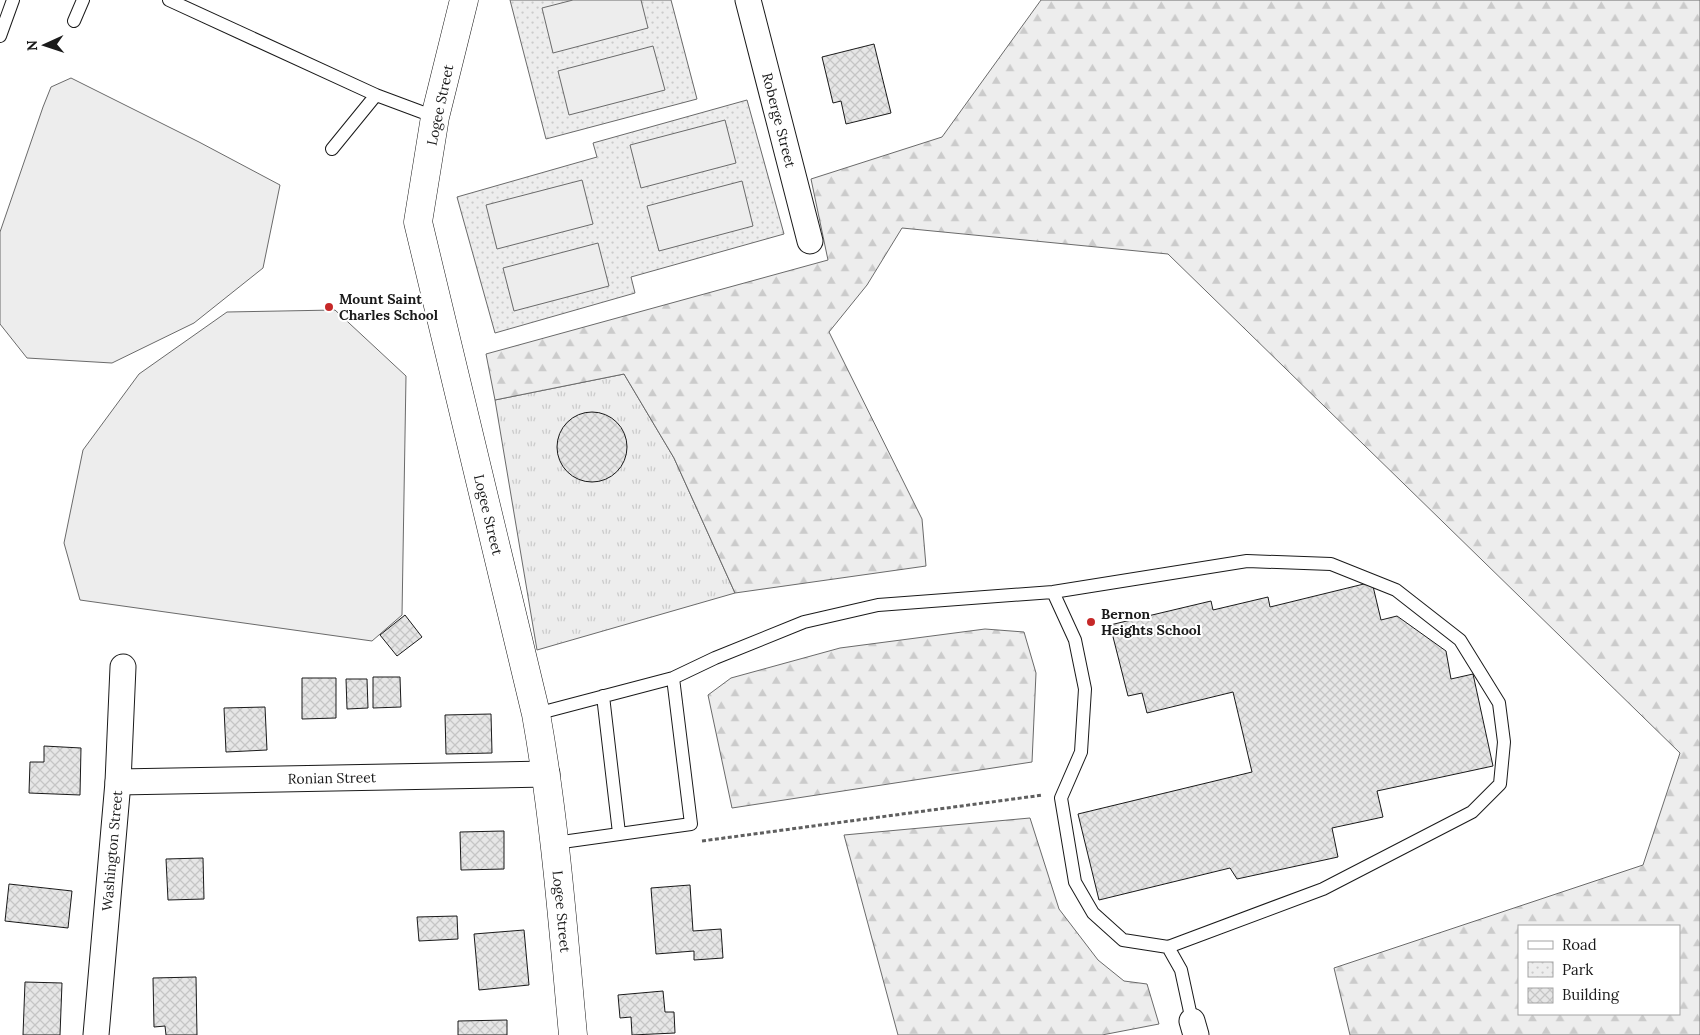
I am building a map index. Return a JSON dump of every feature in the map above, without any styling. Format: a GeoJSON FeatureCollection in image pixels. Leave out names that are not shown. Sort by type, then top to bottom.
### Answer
{"type":"FeatureCollection","features":[{"type":"Feature","properties":{"kind":"street","name":"Logee Street"},"geometry":{"type":"LineString","coordinates":[[464,0],[435,117],[418,222],[536,714],[547,774],[573,1035]]}},
{"type":"Feature","properties":{"kind":"street","name":"Roberge Street"},"geometry":{"type":"LineString","coordinates":[[748,0],[810,241]]}},
{"type":"Feature","properties":{"kind":"street","name":"Washington Street"},"geometry":{"type":"LineString","coordinates":[[96,1035],[118,782],[123,667]]}},
{"type":"Feature","properties":{"kind":"street","name":"Ronian Street"},"geometry":{"type":"LineString","coordinates":[[118,782],[547,774]]}},
{"type":"Feature","properties":{"kind":"lane"},"geometry":{"type":"LineString","coordinates":[[0,36],[13,0]]}},
{"type":"Feature","properties":{"kind":"lane"},"geometry":{"type":"LineString","coordinates":[[74,21],[83,0]]}},
{"type":"Feature","properties":{"kind":"lane"},"geometry":{"type":"LineString","coordinates":[[169,0],[376,95],[435,117]]}},
{"type":"Feature","properties":{"kind":"lane"},"geometry":{"type":"LineString","coordinates":[[332,148],[376,95]]}},
{"type":"Feature","properties":{"kind":"lane"},"geometry":{"type":"LineString","coordinates":[[536,714],[673,678],[715,658],[804,622],[878,605],[1053,592],[1247,561],[1331,564],[1396,590],[1460,640],[1500,703],[1504,742],[1500,784],[1472,812],[1323,889],[1168,947],[1123,940],[1093,913],[1075,882],[1060,798],[1081,752],[1085,690],[1075,640],[1053,592]]}},
{"type":"Feature","properties":{"kind":"lane"},"geometry":{"type":"LineString","coordinates":[[555,844],[619,833],[691,824],[673,678]]}},
{"type":"Feature","properties":{"kind":"lane"},"geometry":{"type":"LineString","coordinates":[[603,696],[619,833]]}},
{"type":"Feature","properties":{"kind":"lane"},"geometry":{"type":"LineString","coordinates":[[1168,947],[1181,970],[1194,1028]]}},
{"type":"Feature","properties":{"kind":"path"},"geometry":{"type":"LineString","coordinates":[[695,842],[1040,794],[1060,798]]}},
{"type":"Feature","properties":{"kind":"green space"},"geometry":{"type":"Polygon","coordinates":[[[510,0],[671,0],[697,99],[546,139],[510,0]]]}},
{"type":"Feature","properties":{"kind":"green space"},"geometry":{"type":"Polygon","coordinates":[[[573,0],[641,0],[648,28],[553,53],[542,8],[573,0]]]}},
{"type":"Feature","properties":{"kind":"green space"},"geometry":{"type":"Polygon","coordinates":[[[1041,0],[1700,0],[1700,1035],[1350,1035],[1334,968],[1643,865],[1680,753],[1168,254],[902,228],[867,285],[829,332],[922,519],[926,566],[735,593],[674,458],[624,374],[495,400],[486,354],[828,260],[811,179],[942,137],[1041,0]]]}},
{"type":"Feature","properties":{"kind":"green space"},"geometry":{"type":"Polygon","coordinates":[[[653,46],[665,90],[569,115],[558,71],[653,46]]]}},
{"type":"Feature","properties":{"kind":"green space"},"geometry":{"type":"Polygon","coordinates":[[[71,78],[280,185],[263,268],[194,323],[112,363],[27,358],[0,324],[0,232],[51,87],[71,78]]]}},
{"type":"Feature","properties":{"kind":"green space"},"geometry":{"type":"Polygon","coordinates":[[[747,100],[784,234],[631,277],[635,293],[495,333],[457,197],[597,157],[593,143],[747,100]]]}},
{"type":"Feature","properties":{"kind":"green space"},"geometry":{"type":"Polygon","coordinates":[[[725,120],[736,163],[641,188],[630,145],[725,120]]]}},
{"type":"Feature","properties":{"kind":"green space"},"geometry":{"type":"Polygon","coordinates":[[[582,180],[593,224],[497,249],[486,205],[582,180]]]}},
{"type":"Feature","properties":{"kind":"green space"},"geometry":{"type":"Polygon","coordinates":[[[742,181],[753,226],[659,251],[647,206],[742,181]]]}},
{"type":"Feature","properties":{"kind":"green space"},"geometry":{"type":"Polygon","coordinates":[[[598,243],[609,286],[514,311],[503,268],[598,243]]]}},
{"type":"Feature","properties":{"kind":"green space"},"geometry":{"type":"Polygon","coordinates":[[[335,310],[406,376],[402,615],[372,641],[80,600],[64,543],[83,450],[139,374],[227,312],[335,310]]]}},
{"type":"Feature","properties":{"kind":"green space"},"geometry":{"type":"Polygon","coordinates":[[[624,374],[674,458],[735,593],[537,650],[495,400],[624,374]]]}},
{"type":"Feature","properties":{"kind":"green space"},"geometry":{"type":"Polygon","coordinates":[[[985,629],[1024,632],[1036,673],[1032,762],[732,808],[708,695],[731,678],[840,648],[985,629]]]}},
{"type":"Feature","properties":{"kind":"green space"},"geometry":{"type":"Polygon","coordinates":[[[1030,818],[1059,909],[1098,960],[1124,981],[1147,984],[1159,1024],[1102,1035],[898,1035],[844,835],[1030,818]]]}},
{"type":"Feature","properties":{"kind":"building"},"geometry":{"type":"Polygon","coordinates":[[[874,44],[891,113],[846,124],[841,101],[833,103],[822,57],[874,44]]]}},
{"type":"Feature","properties":{"kind":"building"},"geometry":{"type":"Polygon","coordinates":[[[592,412],[605,415],[617,422],[624,434],[627,447],[624,460],[617,472],[605,479],[592,482],[579,479],[567,472],[560,460],[557,447],[560,434],[567,422],[579,415],[592,412]]]}},
{"type":"Feature","properties":{"kind":"building"},"geometry":{"type":"Polygon","coordinates":[[[1372,582],[1381,620],[1397,616],[1446,651],[1451,679],[1473,674],[1493,766],[1377,791],[1383,817],[1332,828],[1338,857],[1237,879],[1230,868],[1099,900],[1078,814],[1252,772],[1233,692],[1147,713],[1142,693],[1128,696],[1110,625],[1211,601],[1213,610],[1268,597],[1270,607],[1372,582]]]}},
{"type":"Feature","properties":{"kind":"building"},"geometry":{"type":"Polygon","coordinates":[[[405,615],[422,637],[397,656],[380,635],[405,615]]]}},
{"type":"Feature","properties":{"kind":"building"},"geometry":{"type":"Polygon","coordinates":[[[373,677],[400,677],[401,707],[373,708],[373,677]]]}},
{"type":"Feature","properties":{"kind":"building"},"geometry":{"type":"Polygon","coordinates":[[[302,678],[336,678],[336,718],[302,719],[302,678]]]}},
{"type":"Feature","properties":{"kind":"building"},"geometry":{"type":"Polygon","coordinates":[[[346,679],[367,679],[368,708],[347,709],[346,679]]]}},
{"type":"Feature","properties":{"kind":"building"},"geometry":{"type":"Polygon","coordinates":[[[265,707],[267,750],[226,752],[224,708],[265,707]]]}},
{"type":"Feature","properties":{"kind":"building"},"geometry":{"type":"Polygon","coordinates":[[[491,714],[492,753],[446,754],[445,715],[491,714]]]}},
{"type":"Feature","properties":{"kind":"building"},"geometry":{"type":"Polygon","coordinates":[[[44,746],[81,748],[80,795],[29,793],[30,762],[44,762],[44,746]]]}},
{"type":"Feature","properties":{"kind":"building"},"geometry":{"type":"Polygon","coordinates":[[[504,831],[504,869],[461,870],[460,832],[504,831]]]}},
{"type":"Feature","properties":{"kind":"building"},"geometry":{"type":"Polygon","coordinates":[[[203,858],[204,899],[168,900],[166,859],[203,858]]]}},
{"type":"Feature","properties":{"kind":"building"},"geometry":{"type":"Polygon","coordinates":[[[9,884],[72,891],[68,928],[5,921],[9,884]]]}},
{"type":"Feature","properties":{"kind":"building"},"geometry":{"type":"Polygon","coordinates":[[[690,885],[693,931],[721,929],[723,958],[694,960],[694,951],[656,954],[651,888],[690,885]]]}},
{"type":"Feature","properties":{"kind":"building"},"geometry":{"type":"Polygon","coordinates":[[[457,916],[458,939],[419,941],[417,917],[457,916]]]}},
{"type":"Feature","properties":{"kind":"building"},"geometry":{"type":"Polygon","coordinates":[[[524,930],[529,985],[479,990],[474,934],[524,930]]]}},
{"type":"Feature","properties":{"kind":"building"},"geometry":{"type":"Polygon","coordinates":[[[196,977],[197,1035],[166,1035],[165,1026],[154,1027],[153,978],[196,977]]]}},
{"type":"Feature","properties":{"kind":"building"},"geometry":{"type":"Polygon","coordinates":[[[25,982],[62,983],[60,1035],[23,1035],[25,982]]]}},
{"type":"Feature","properties":{"kind":"building"},"geometry":{"type":"Polygon","coordinates":[[[663,991],[665,1012],[674,1012],[675,1033],[632,1035],[631,1017],[620,1018],[618,995],[663,991]]]}},
{"type":"Feature","properties":{"kind":"building"},"geometry":{"type":"Polygon","coordinates":[[[507,1020],[507,1035],[458,1035],[458,1021],[507,1020]]]}},
{"type":"Feature","properties":{"kind":"place","name":"Mount Saint Charles School"},"geometry":{"type":"Point","coordinates":[329,307]}},
{"type":"Feature","properties":{"kind":"place","name":"Bernon Heights School"},"geometry":{"type":"Point","coordinates":[1091,622]}}]}
